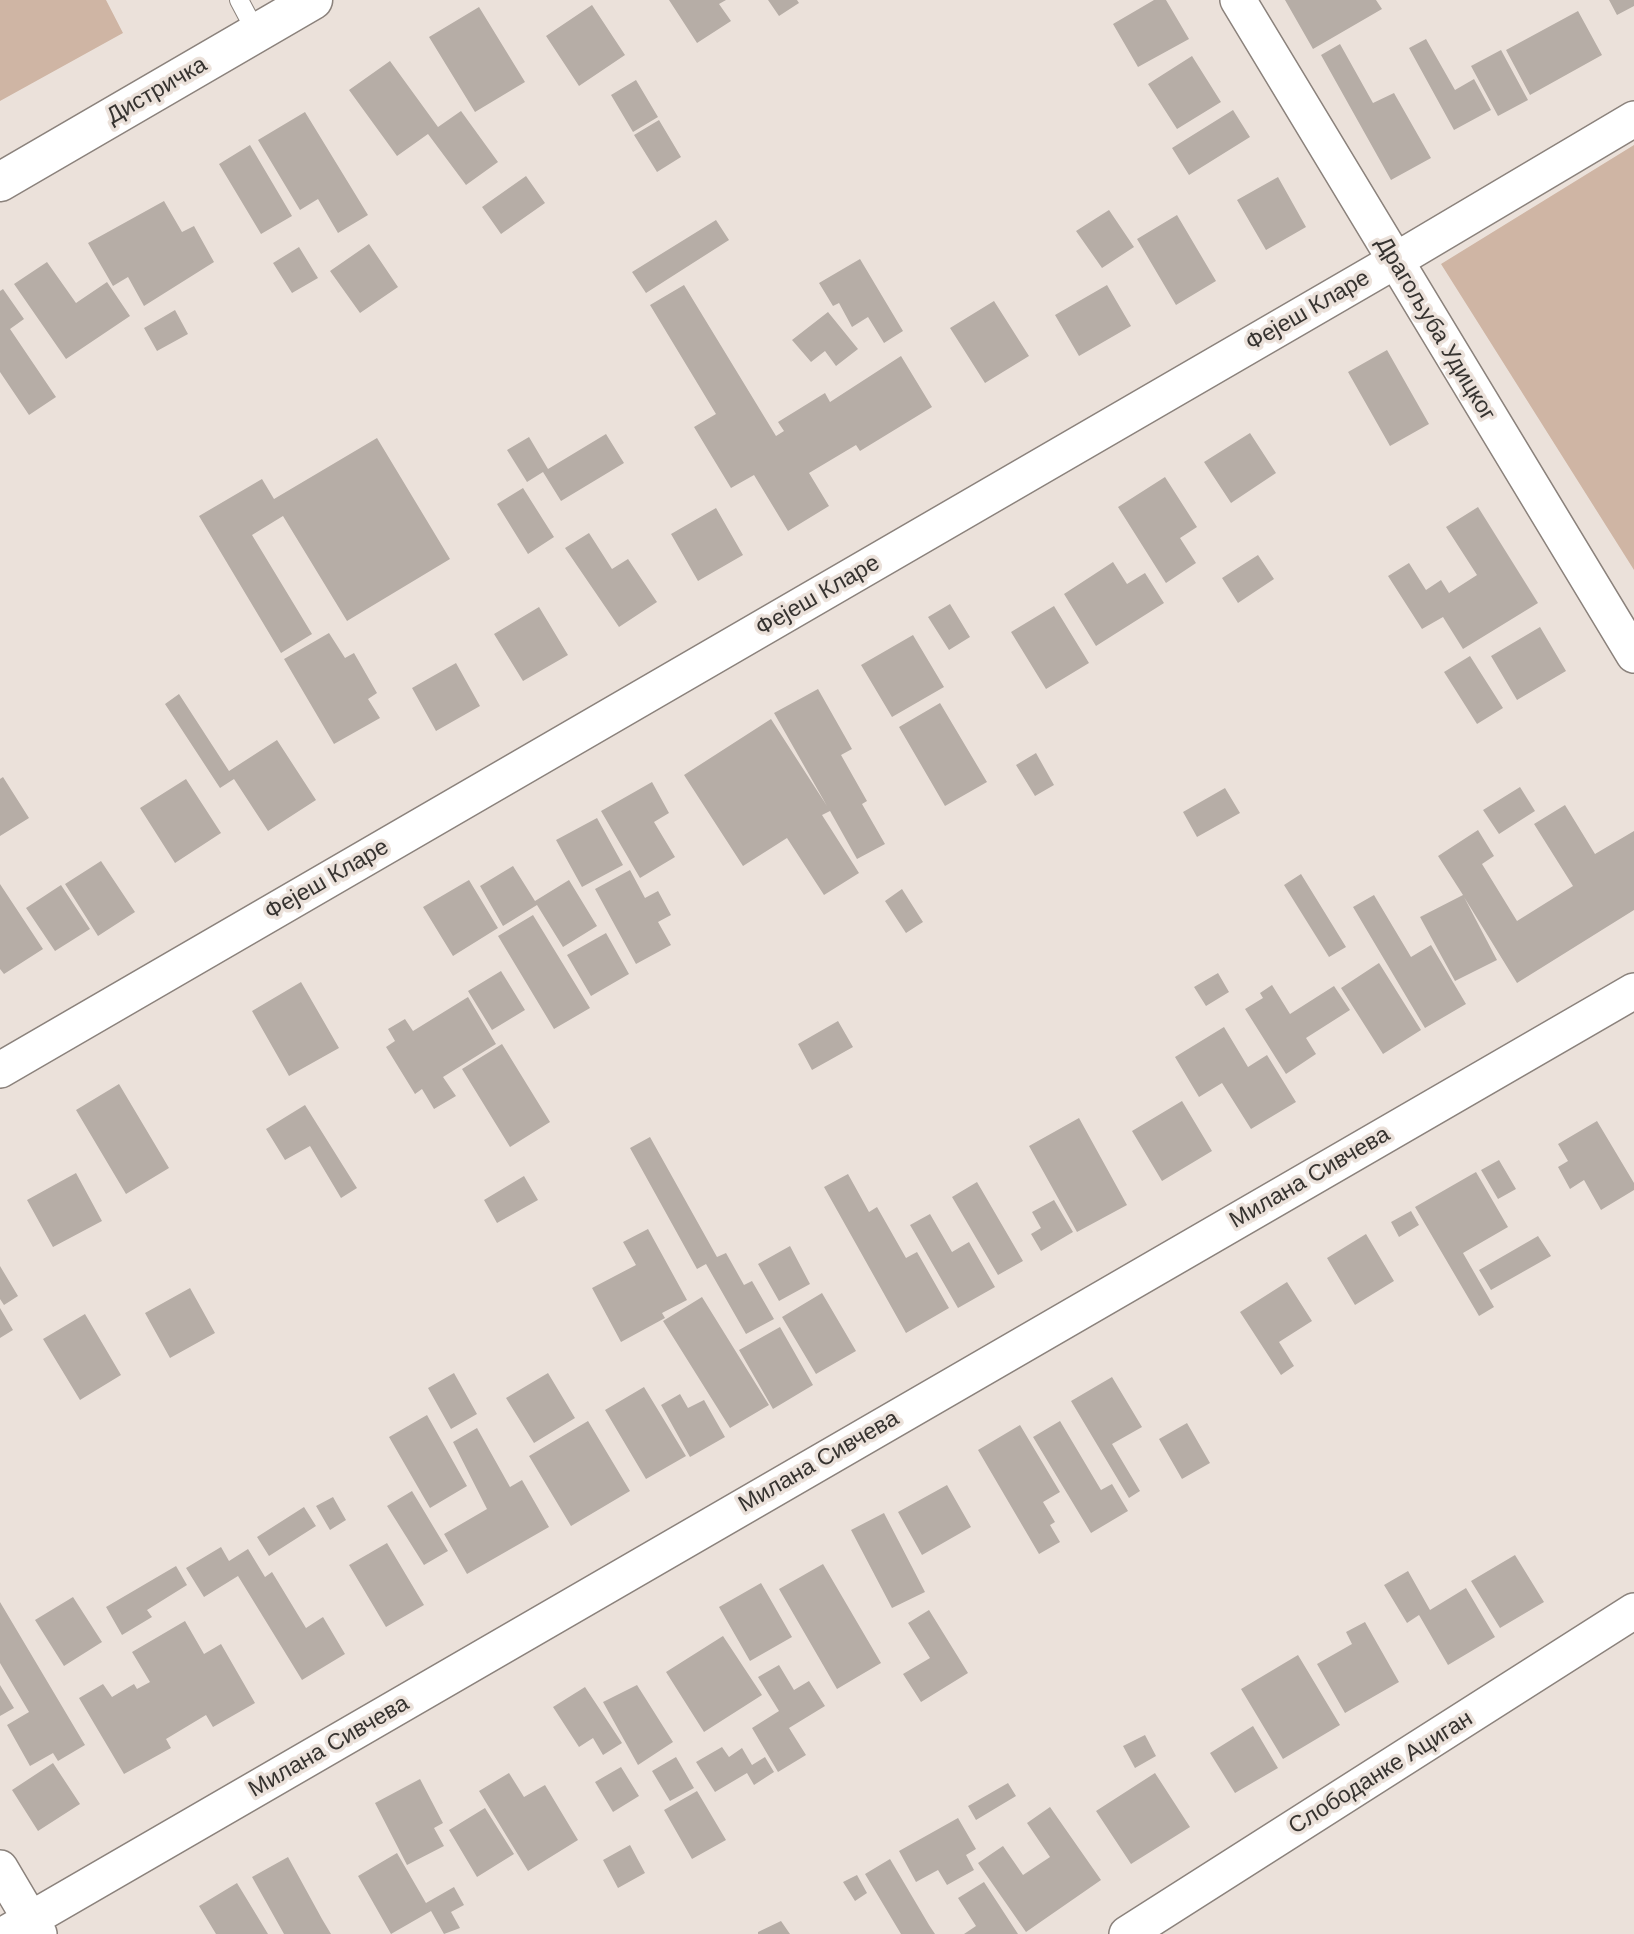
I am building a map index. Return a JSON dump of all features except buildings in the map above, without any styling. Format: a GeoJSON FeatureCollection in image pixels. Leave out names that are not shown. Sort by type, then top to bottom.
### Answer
{"type":"FeatureCollection","features":[{"type":"Feature","properties":{"kind":"main road","name":"Дистричка"},"geometry":{"type":"LineString","coordinates":[[0,182],[313,0]]}},
{"type":"Feature","properties":{"kind":"street","name":"Драгољуба Удицког"},"geometry":{"type":"LineString","coordinates":[[1238,0],[1634,655]]}},
{"type":"Feature","properties":{"kind":"street","name":"Фејеш Кларе"},"geometry":{"type":"LineString","coordinates":[[0,1070],[1394,262],[1634,119]]}},
{"type":"Feature","properties":{"kind":"street","name":"Милана Сивчева"},"geometry":{"type":"LineString","coordinates":[[24,1929],[1634,990]]}},
{"type":"Feature","properties":{"kind":"street","name":"Слободанке Ациган"},"geometry":{"type":"LineString","coordinates":[[1128,1934],[1634,1611]]}},
{"type":"Feature","properties":{"kind":"street"},"geometry":{"type":"LineString","coordinates":[[0,1868],[24,1929]]}},
{"type":"Feature","properties":{"kind":"lane"},"geometry":{"type":"LineString","coordinates":[[239,0],[257,34]]}},
{"type":"Feature","properties":{"kind":"shaded area"},"geometry":{"type":"Polygon","coordinates":[[[0,0],[106,0],[123,33],[0,101],[0,0]]]}},
{"type":"Feature","properties":{"kind":"shaded area"},"geometry":{"type":"Polygon","coordinates":[[[1634,145],[1634,570],[1441,264],[1634,145]]]}}]}
